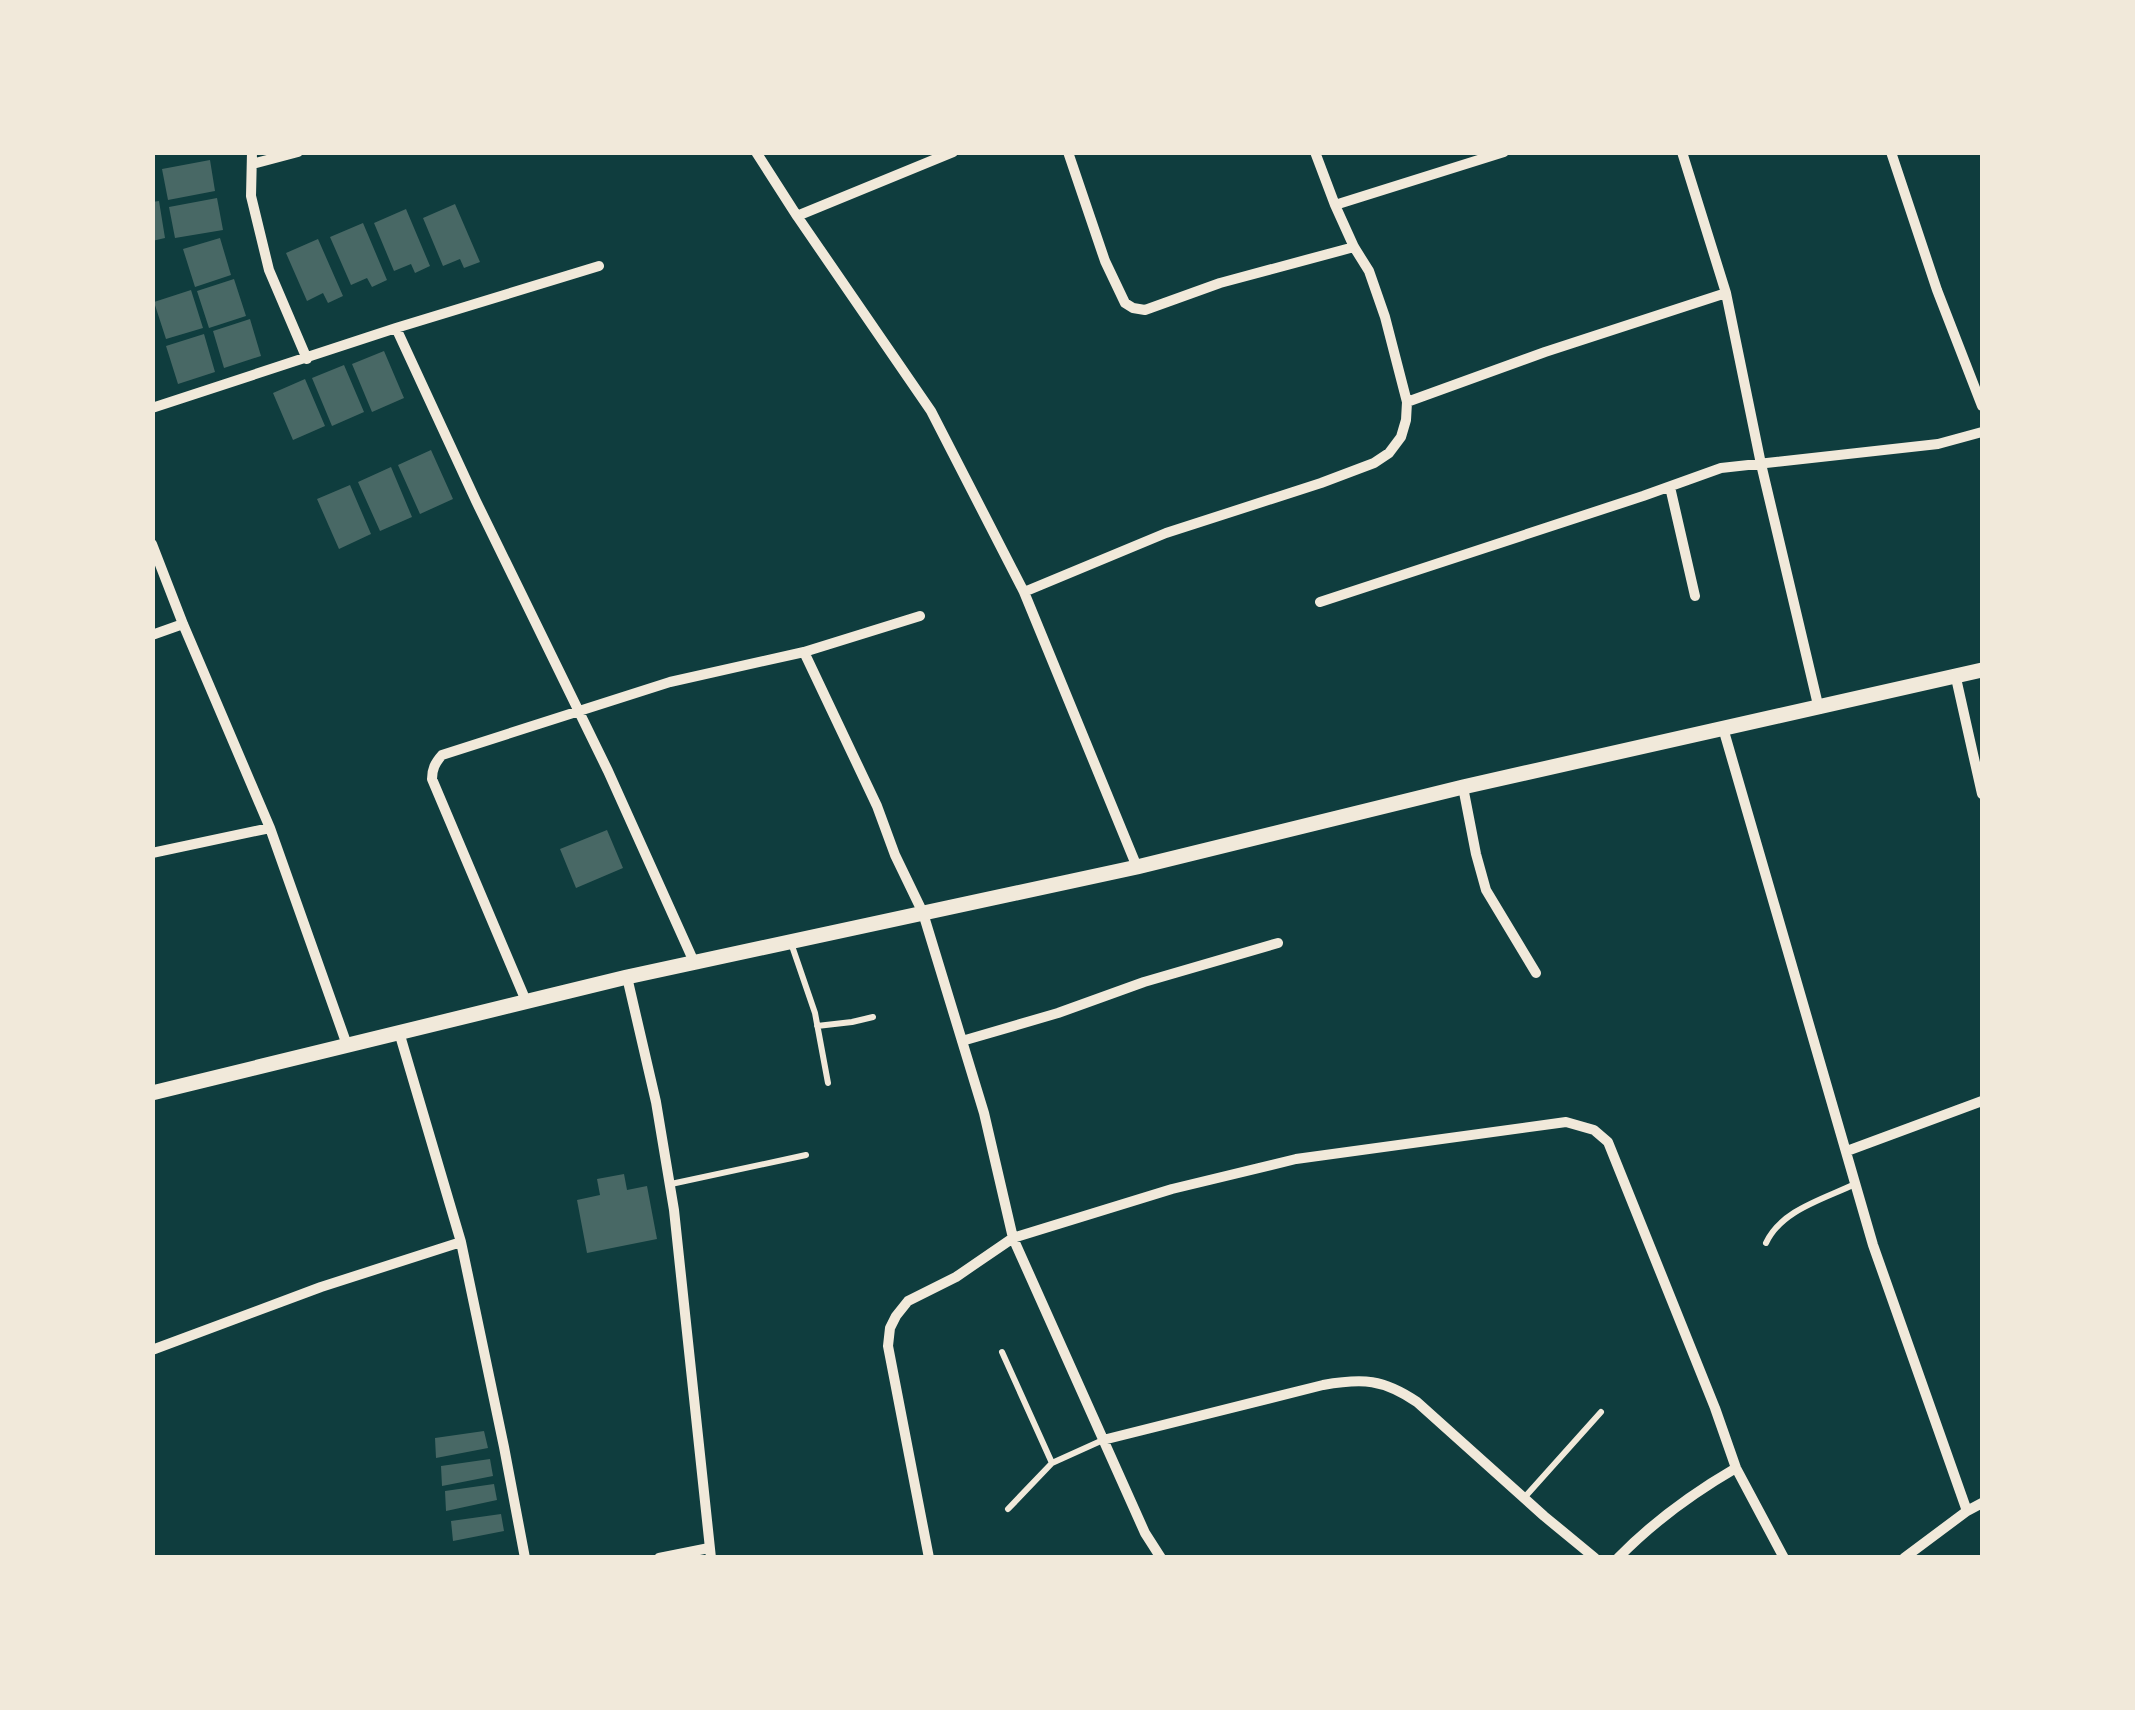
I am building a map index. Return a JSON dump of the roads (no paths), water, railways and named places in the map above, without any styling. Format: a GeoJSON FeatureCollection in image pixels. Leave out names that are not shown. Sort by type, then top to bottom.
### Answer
{"type":"FeatureCollection","features":[{"type":"Feature","properties":{"kind":"street"},"geometry":{"type":"LineString","coordinates":[[298,152],[252,158],[251,196],[269,270],[307,359]]}},
{"type":"Feature","properties":{"kind":"street"},"geometry":{"type":"LineString","coordinates":[[756,152],[931,411],[1024,592],[1137,867]]}},
{"type":"Feature","properties":{"kind":"street"},"geometry":{"type":"LineString","coordinates":[[797,216],[953,152]]}},
{"type":"Feature","properties":{"kind":"street"},"geometry":{"type":"LineString","coordinates":[[1068,152],[1105,261],[1125,303],[1132,308],[1144,310],[1220,283],[1354,246]]}},
{"type":"Feature","properties":{"kind":"street"},"geometry":{"type":"LineString","coordinates":[[1024,592],[1166,533],[1374,464],[1402,438],[1406,402],[1385,317],[1369,271],[1354,246],[1315,152]]}},
{"type":"Feature","properties":{"kind":"street"},"geometry":{"type":"LineString","coordinates":[[1335,204],[1504,152]]}},
{"type":"Feature","properties":{"kind":"street"},"geometry":{"type":"LineString","coordinates":[[1682,152],[1726,293],[1761,464],[1819,709]]}},
{"type":"Feature","properties":{"kind":"street"},"geometry":{"type":"LineString","coordinates":[[1890,152],[1982,406]]}},
{"type":"Feature","properties":{"kind":"street"},"geometry":{"type":"LineString","coordinates":[[152,408],[599,266]]}},
{"type":"Feature","properties":{"kind":"street"},"geometry":{"type":"LineString","coordinates":[[1406,402],[1726,293]]}},
{"type":"Feature","properties":{"kind":"street"},"geometry":{"type":"LineString","coordinates":[[396,328],[694,962]]}},
{"type":"Feature","properties":{"kind":"street"},"geometry":{"type":"LineString","coordinates":[[1320,602],[1721,468],[1938,444],[1982,432]]}},
{"type":"Feature","properties":{"kind":"street"},"geometry":{"type":"LineString","coordinates":[[1670,487],[1695,596]]}},
{"type":"Feature","properties":{"kind":"street"},"geometry":{"type":"LineString","coordinates":[[152,544],[270,828],[347,1044]]}},
{"type":"Feature","properties":{"kind":"street"},"geometry":{"type":"LineString","coordinates":[[526,1001],[432,779],[432,770],[442,756],[687,678],[804,652],[920,616]]}},
{"type":"Feature","properties":{"kind":"street"},"geometry":{"type":"LineString","coordinates":[[152,636],[183,624]]}},
{"type":"Feature","properties":{"kind":"street"},"geometry":{"type":"LineString","coordinates":[[804,652],[923,913],[984,1113],[1013,1238],[1145,1533],[1161,1558]]}},
{"type":"Feature","properties":{"kind":"street"},"geometry":{"type":"LineString","coordinates":[[152,1093],[627,977],[1137,867],[1463,787],[1982,670]]}},
{"type":"Feature","properties":{"kind":"street"},"geometry":{"type":"LineString","coordinates":[[1956,678],[1982,794]]}},
{"type":"Feature","properties":{"kind":"street"},"geometry":{"type":"LineString","coordinates":[[1724,728],[1874,1245],[1967,1510]]}},
{"type":"Feature","properties":{"kind":"street"},"geometry":{"type":"LineString","coordinates":[[1463,787],[1486,890],[1536,973]]}},
{"type":"Feature","properties":{"kind":"street"},"geometry":{"type":"LineString","coordinates":[[152,853],[270,828]]}},
{"type":"Feature","properties":{"kind":"street"},"geometry":{"type":"LineString","coordinates":[[962,1041],[1278,942]]}},
{"type":"Feature","properties":{"kind":"street"},"geometry":{"type":"LineString","coordinates":[[627,977],[670,1184],[710,1552],[660,1558]]}},
{"type":"Feature","properties":{"kind":"street"},"geometry":{"type":"LineString","coordinates":[[399,1032],[461,1242],[525,1558]]}},
{"type":"Feature","properties":{"kind":"street"},"geometry":{"type":"LineString","coordinates":[[1848,1151],[1982,1101]]}},
{"type":"Feature","properties":{"kind":"street"},"geometry":{"type":"LineString","coordinates":[[929,1558],[888,1346],[890,1328],[908,1302],[956,1277],[1013,1238],[1172,1189],[1296,1159],[1566,1122],[1594,1130],[1608,1142],[1736,1468],[1784,1558]]}},
{"type":"Feature","properties":{"kind":"street"},"geometry":{"type":"LineString","coordinates":[[152,1350],[322,1287],[461,1242]]}},
{"type":"Feature","properties":{"kind":"street"},"geometry":{"type":"LineString","coordinates":[[1103,1440],[1323,1385],[1354,1380],[1378,1382],[1397,1388],[1417,1402],[1595,1558]]}},
{"type":"Feature","properties":{"kind":"street"},"geometry":{"type":"LineString","coordinates":[[1618,1558],[1643,1532],[1736,1468]]}},
{"type":"Feature","properties":{"kind":"street"},"geometry":{"type":"LineString","coordinates":[[1904,1558],[1982,1503]]}},
{"type":"Feature","properties":{"kind":"lane"},"geometry":{"type":"LineString","coordinates":[[791,942],[817,1026],[828,1084]]}},
{"type":"Feature","properties":{"kind":"lane"},"geometry":{"type":"LineString","coordinates":[[817,1026],[873,1017]]}},
{"type":"Feature","properties":{"kind":"lane"},"geometry":{"type":"LineString","coordinates":[[670,1184],[806,1155]]}},
{"type":"Feature","properties":{"kind":"lane"},"geometry":{"type":"LineString","coordinates":[[1766,1243],[1772,1230],[1788,1216],[1856,1184]]}},
{"type":"Feature","properties":{"kind":"lane"},"geometry":{"type":"LineString","coordinates":[[1002,1352],[1052,1463]]}},
{"type":"Feature","properties":{"kind":"lane"},"geometry":{"type":"LineString","coordinates":[[1524,1498],[1602,1412]]}},
{"type":"Feature","properties":{"kind":"lane"},"geometry":{"type":"LineString","coordinates":[[1008,1509],[1052,1463],[1103,1440]]}}]}
